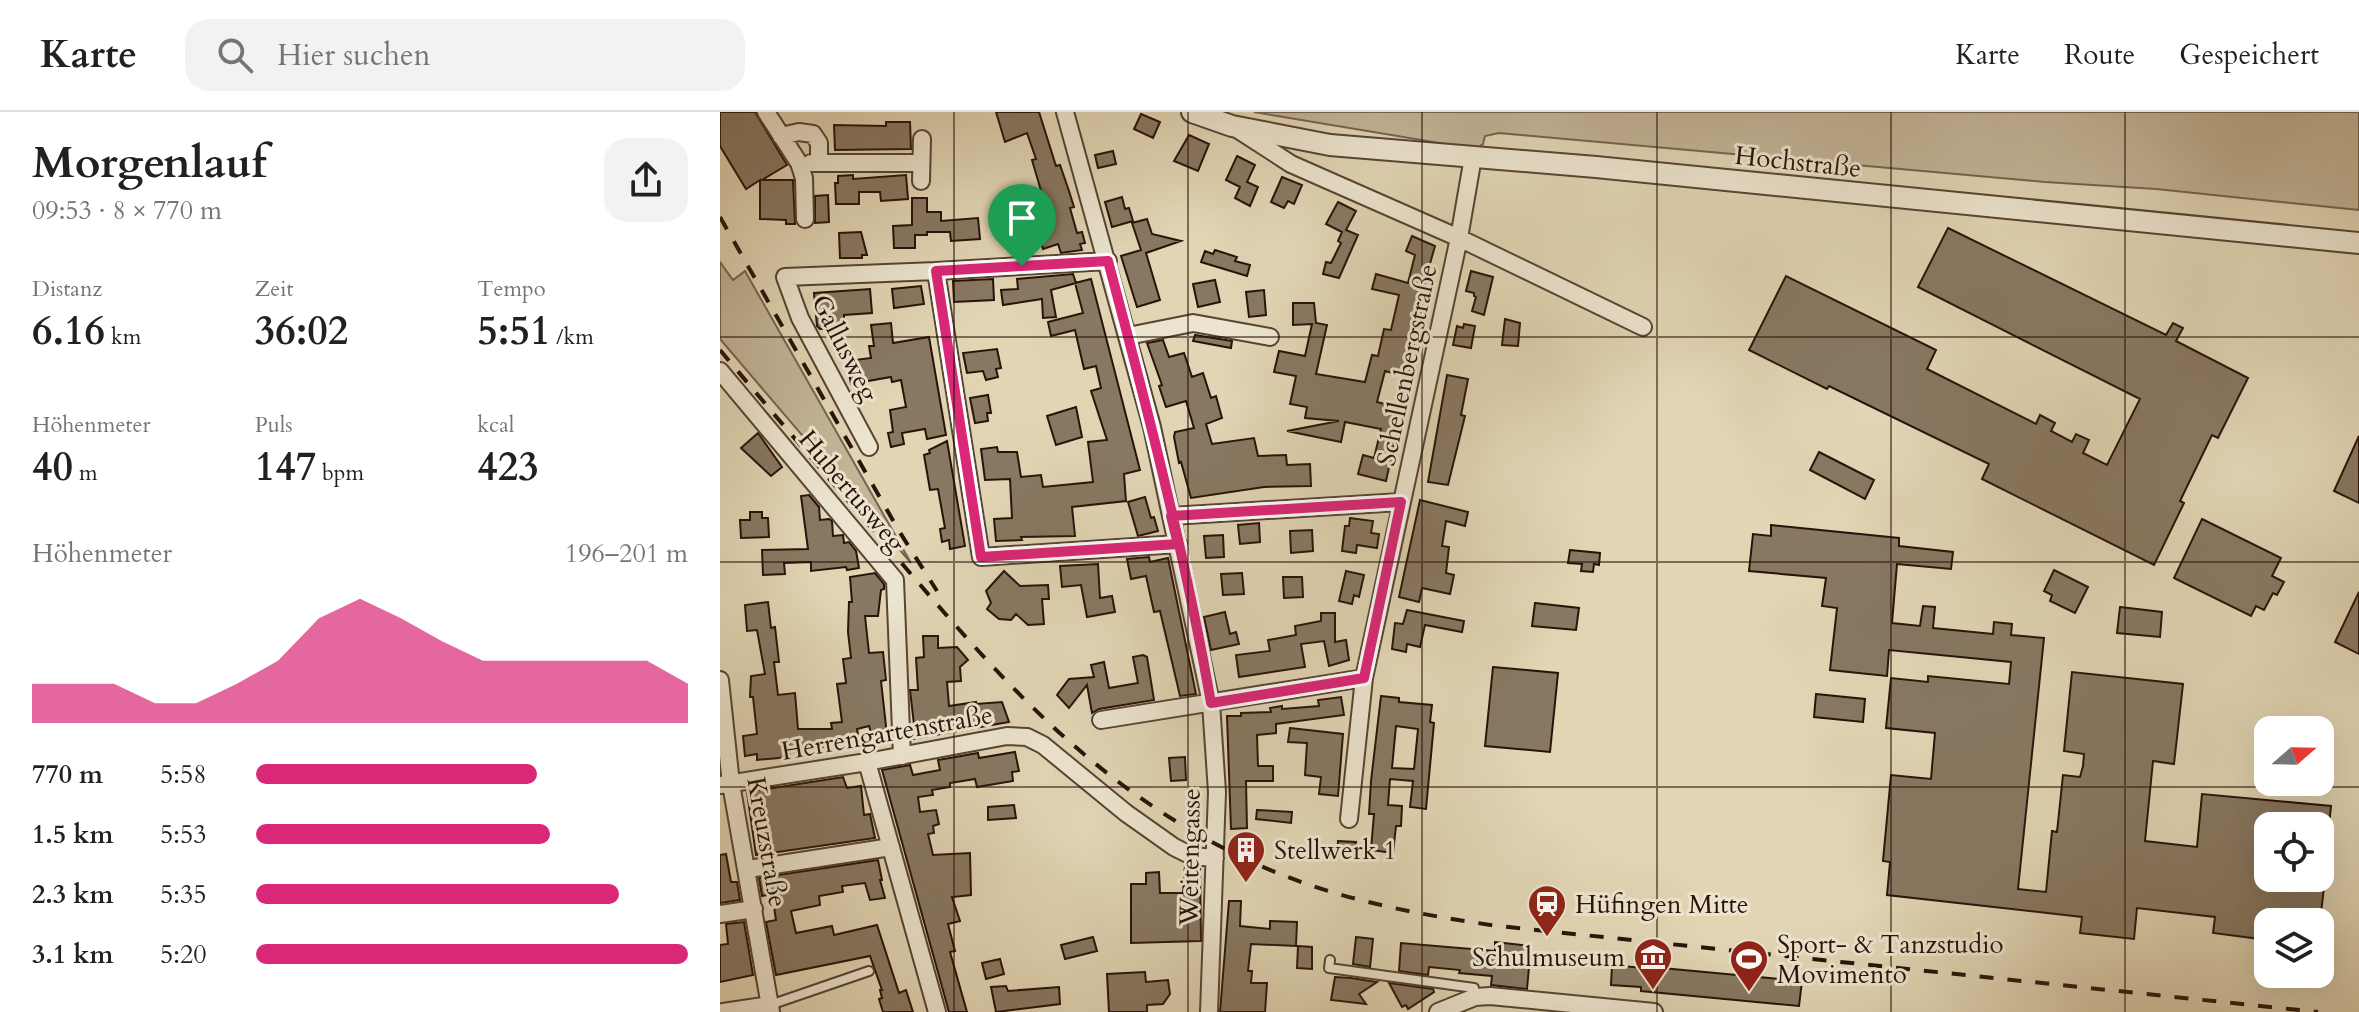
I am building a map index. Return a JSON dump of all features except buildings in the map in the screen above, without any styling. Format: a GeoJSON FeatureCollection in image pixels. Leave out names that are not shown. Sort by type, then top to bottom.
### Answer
{"type":"FeatureCollection","features":[{"type":"Feature","properties":{"kind":"street"},"geometry":{"type":"LineString","coordinates":[[766,112],[799,163],[804,178],[805,219]]}},
{"type":"Feature","properties":{"kind":"street","name":"Weitengasse"},"geometry":{"type":"LineString","coordinates":[[1065,112],[1152,427],[1211,703],[1217,792],[1209,1012]]}},
{"type":"Feature","properties":{"kind":"street","name":"Hochstraße"},"geometry":{"type":"LineString","coordinates":[[1192,112],[1232,126],[1330,145],[2359,243]]}},
{"type":"Feature","properties":{"kind":"street","name":"Hochstraße"},"geometry":{"type":"LineString","coordinates":[[1232,126],[1291,164],[1459,238],[1643,327]]}},
{"type":"Feature","properties":{"kind":"street"},"geometry":{"type":"LineString","coordinates":[[781,136],[799,132],[813,134],[819,143],[819,163]]}},
{"type":"Feature","properties":{"kind":"street"},"geometry":{"type":"LineString","coordinates":[[921,181],[922,139]]}},
{"type":"Feature","properties":{"kind":"street","name":"Schellenbergstraße"},"geometry":{"type":"LineString","coordinates":[[1349,819],[1364,678],[1459,238],[1473,157]]}},
{"type":"Feature","properties":{"kind":"street"},"geometry":{"type":"LineString","coordinates":[[799,163],[921,163]]}},
{"type":"Feature","properties":{"kind":"street","name":"Gallusweg"},"geometry":{"type":"LineString","coordinates":[[869,447],[800,318],[785,277],[1108,261]]}},
{"type":"Feature","properties":{"kind":"street"},"geometry":{"type":"LineString","coordinates":[[936,271],[981,557],[1178,544]]}},
{"type":"Feature","properties":{"kind":"street"},"geometry":{"type":"LineString","coordinates":[[1128,336],[1193,323],[1270,337]]}},
{"type":"Feature","properties":{"kind":"street","name":"Hubertusweg"},"geometry":{"type":"LineString","coordinates":[[720,371],[895,580],[902,756]]}},
{"type":"Feature","properties":{"kind":"street"},"geometry":{"type":"LineString","coordinates":[[1171,516],[1401,502]]}},
{"type":"Feature","properties":{"kind":"street"},"geometry":{"type":"LineString","coordinates":[[1101,720],[1364,678]]}},
{"type":"Feature","properties":{"kind":"street","name":"Kreuzstraße"},"geometry":{"type":"LineString","coordinates":[[720,680],[726,785],[748,869],[770,1008]]}},
{"type":"Feature","properties":{"kind":"street","name":"Herrengartenstraße"},"geometry":{"type":"LineString","coordinates":[[726,785],[1007,736],[1027,737],[1043,745],[1126,813],[1174,847],[1192,856],[1215,858]]}},
{"type":"Feature","properties":{"kind":"street"},"geometry":{"type":"LineString","coordinates":[[867,762],[937,1012]]}},
{"type":"Feature","properties":{"kind":"street"},"geometry":{"type":"LineString","coordinates":[[748,869],[891,847]]}},
{"type":"Feature","properties":{"kind":"street"},"geometry":{"type":"LineString","coordinates":[[720,914],[754,909]]}},
{"type":"Feature","properties":{"kind":"street"},"geometry":{"type":"LineString","coordinates":[[1438,1012],[1475,997],[1520,998],[1651,1012]]}},
{"type":"Feature","properties":{"kind":"street"},"geometry":{"type":"LineString","coordinates":[[723,1012],[770,1008]]}},
{"type":"Feature","properties":{"kind":"lane"},"geometry":{"type":"LineString","coordinates":[[1330,960],[1329,968],[1474,988],[1475,997]]}},
{"type":"Feature","properties":{"kind":"lane"},"geometry":{"type":"LineString","coordinates":[[770,1008],[869,971]]}},
{"type":"Feature","properties":{"kind":"shaded area"},"geometry":{"type":"Polygon","coordinates":[[[1254,112],[2359,112],[2359,210],[2156,189],[2045,182],[1499,133],[1485,136],[1483,144],[1475,149],[1254,112]]]}},
{"type":"Feature","properties":{"kind":"shaded area"},"geometry":{"type":"Polygon","coordinates":[[[720,262],[733,280],[745,271],[911,563],[720,339],[720,262]]]}},
{"type":"Feature","properties":{"kind":"railway"},"geometry":{"type":"LineString","coordinates":[[720,217],[899,531],[937,591]]}},
{"type":"Feature","properties":{"kind":"railway"},"geometry":{"type":"LineString","coordinates":[[720,350],[973,645],[1055,728],[1145,801],[1196,833],[1281,875],[1372,903],[1498,926],[2318,1012]]}},
{"type":"Feature","properties":{"kind":"place","name":"Stellwerk 1"},"geometry":{"type":"Point","coordinates":[1246,884]}},
{"type":"Feature","properties":{"kind":"place","name":"Hüfingen Mitte"},"geometry":{"type":"Point","coordinates":[1547,938]}},
{"type":"Feature","properties":{"kind":"place","name":"Schulmuseum"},"geometry":{"type":"Point","coordinates":[1653,991]}},
{"type":"Feature","properties":{"kind":"place","name":"Sport- & Tanzstudio Movimento"},"geometry":{"type":"Point","coordinates":[1749,993]}},
{"type":"Feature","properties":{"kind":"route"},"geometry":{"type":"LineString","coordinates":[[1022,266],[936,271],[981,557],[1178,544],[1171,516],[1401,502],[1364,678],[1211,703],[1205,669],[1178,544],[1171,516],[1152,427],[1108,261],[1022,266]]}}]}
